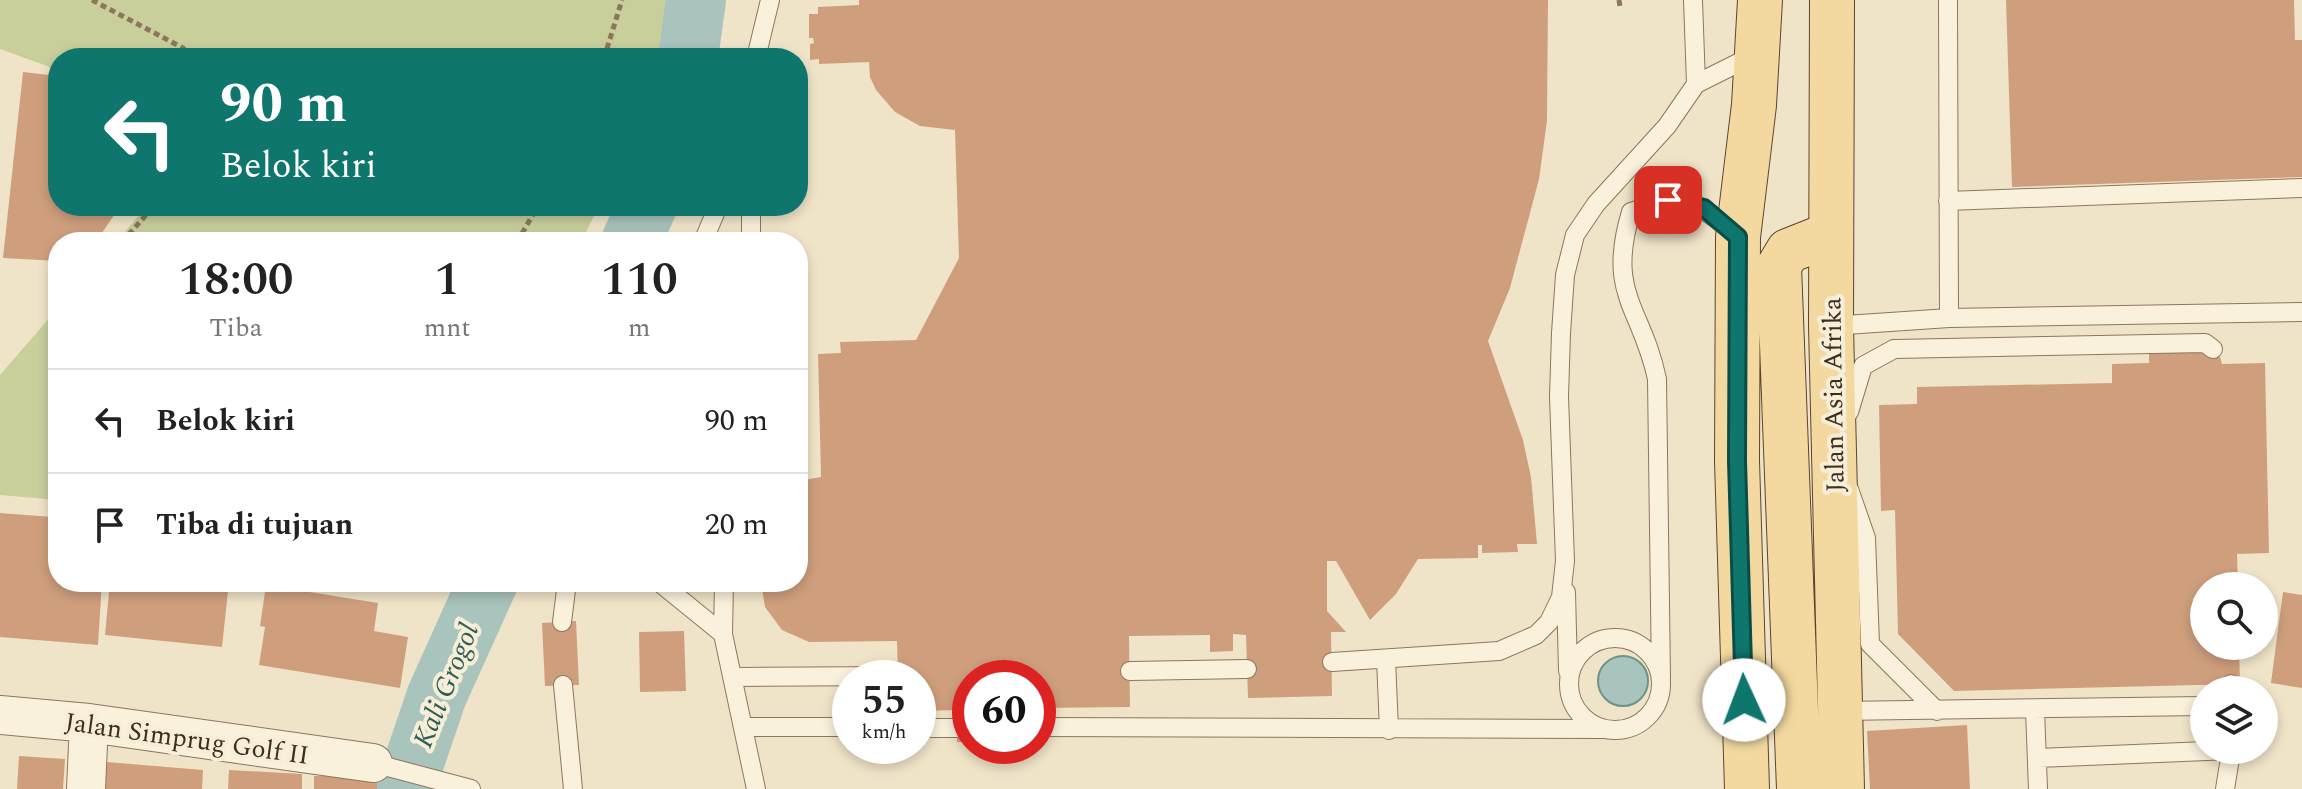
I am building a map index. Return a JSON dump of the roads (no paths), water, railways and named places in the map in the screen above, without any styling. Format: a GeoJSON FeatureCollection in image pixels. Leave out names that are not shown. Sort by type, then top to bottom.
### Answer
{"type":"FeatureCollection","features":[{"type":"Feature","properties":{"kind":"main road"},"geometry":{"type":"LineString","coordinates":[[1747,789],[1737,461],[1738,237],[1760,0]]}},
{"type":"Feature","properties":{"kind":"main road","name":"Jalan Asia Afrika"},"geometry":{"type":"LineString","coordinates":[[1832,0],[1831,326],[1842,789]]}},
{"type":"Feature","properties":{"kind":"main road"},"geometry":{"type":"LineString","coordinates":[[1799,789],[1779,266],[1788,251],[1831,234]]}},
{"type":"Feature","properties":{"kind":"street","name":"Jalan Simprug Golf II"},"geometry":{"type":"LineString","coordinates":[[0,715],[89,723],[373,763]]}},
{"type":"Feature","properties":{"kind":"street"},"geometry":{"type":"LineString","coordinates":[[86,789],[89,723]]}},
{"type":"Feature","properties":{"kind":"lane"},"geometry":{"type":"LineString","coordinates":[[758,48],[770,0]]}},
{"type":"Feature","properties":{"kind":"lane"},"geometry":{"type":"LineString","coordinates":[[1693,0],[1696,84]]}},
{"type":"Feature","properties":{"kind":"lane"},"geometry":{"type":"LineString","coordinates":[[1948,0],[1949,318]]}},
{"type":"Feature","properties":{"kind":"lane"},"geometry":{"type":"LineString","coordinates":[[1604,729],[1579,714],[1571,700],[1568,682],[1559,397],[1565,275],[1575,235],[1596,204],[1667,126],[1696,84],[1757,54]]}},
{"type":"Feature","properties":{"kind":"lane"},"geometry":{"type":"LineString","coordinates":[[1948,201],[2302,188]]}},
{"type":"Feature","properties":{"kind":"lane"},"geometry":{"type":"LineString","coordinates":[[1056,727],[1604,729],[1633,726],[1646,718],[1661,693],[1657,379],[1650,345],[1631,312],[1625,291],[1620,268],[1623,237],[1631,212],[1668,200],[1704,208],[1738,237]]}},
{"type":"Feature","properties":{"kind":"lane"},"geometry":{"type":"LineString","coordinates":[[1831,326],[1949,318],[2302,312]]}},
{"type":"Feature","properties":{"kind":"lane"},"geometry":{"type":"LineString","coordinates":[[1838,652],[1853,651],[1849,403],[1863,366],[1894,349],[2205,343],[2213,349]]}},
{"type":"Feature","properties":{"kind":"lane"},"geometry":{"type":"LineString","coordinates":[[1849,487],[1866,538],[1870,644],[1937,711]]}},
{"type":"Feature","properties":{"kind":"lane"},"geometry":{"type":"LineString","coordinates":[[1332,662],[1487,653],[1520,644],[1536,635],[1553,615],[1561,597],[1565,561]]}},
{"type":"Feature","properties":{"kind":"lane"},"geometry":{"type":"LineString","coordinates":[[562,622],[566,592]]}},
{"type":"Feature","properties":{"kind":"lane"},"geometry":{"type":"LineString","coordinates":[[671,592],[723,634]]}},
{"type":"Feature","properties":{"kind":"lane"},"geometry":{"type":"LineString","coordinates":[[724,592],[723,634],[745,727],[750,773],[756,789]]}},
{"type":"Feature","properties":{"kind":"lane"},"geometry":{"type":"LineString","coordinates":[[1568,682],[1578,655],[1590,644],[1618,637],[1636,642],[1649,652],[1661,678]]}},
{"type":"Feature","properties":{"kind":"lane"},"geometry":{"type":"LineString","coordinates":[[1386,659],[1389,730]]}},
{"type":"Feature","properties":{"kind":"lane"},"geometry":{"type":"LineString","coordinates":[[1130,671],[1247,669]]}},
{"type":"Feature","properties":{"kind":"lane"},"geometry":{"type":"LineString","coordinates":[[733,677],[832,676]]}},
{"type":"Feature","properties":{"kind":"lane"},"geometry":{"type":"LineString","coordinates":[[563,685],[573,789]]}},
{"type":"Feature","properties":{"kind":"lane"},"geometry":{"type":"LineString","coordinates":[[1839,711],[2190,706]]}},
{"type":"Feature","properties":{"kind":"lane"},"geometry":{"type":"LineString","coordinates":[[2035,710],[2038,789]]}},
{"type":"Feature","properties":{"kind":"lane"},"geometry":{"type":"LineString","coordinates":[[745,727],[832,727]]}},
{"type":"Feature","properties":{"kind":"lane"},"geometry":{"type":"LineString","coordinates":[[2038,758],[2190,752]]}},
{"type":"Feature","properties":{"kind":"lane"},"geometry":{"type":"LineString","coordinates":[[373,763],[471,789]]}},
{"type":"Feature","properties":{"kind":"lane"},"geometry":{"type":"LineString","coordinates":[[2225,789],[2229,764]]}},
{"type":"Feature","properties":{"kind":"water"},"geometry":{"type":"Polygon","coordinates":[[[1623,656],[1641,663],[1648,681],[1641,699],[1623,706],[1605,699],[1598,681],[1605,663],[1623,656]]]}},
{"type":"Feature","properties":{"kind":"waterway","name":"Kali Grogol"},"geometry":{"type":"LineString","coordinates":[[689,48],[696,0]]}},
{"type":"Feature","properties":{"kind":"waterway","name":"Kali Grogol"},"geometry":{"type":"LineString","coordinates":[[635,232],[643,216]]}},
{"type":"Feature","properties":{"kind":"waterway","name":"Kali Grogol"},"geometry":{"type":"LineString","coordinates":[[405,789],[437,695],[483,592]]}}]}
